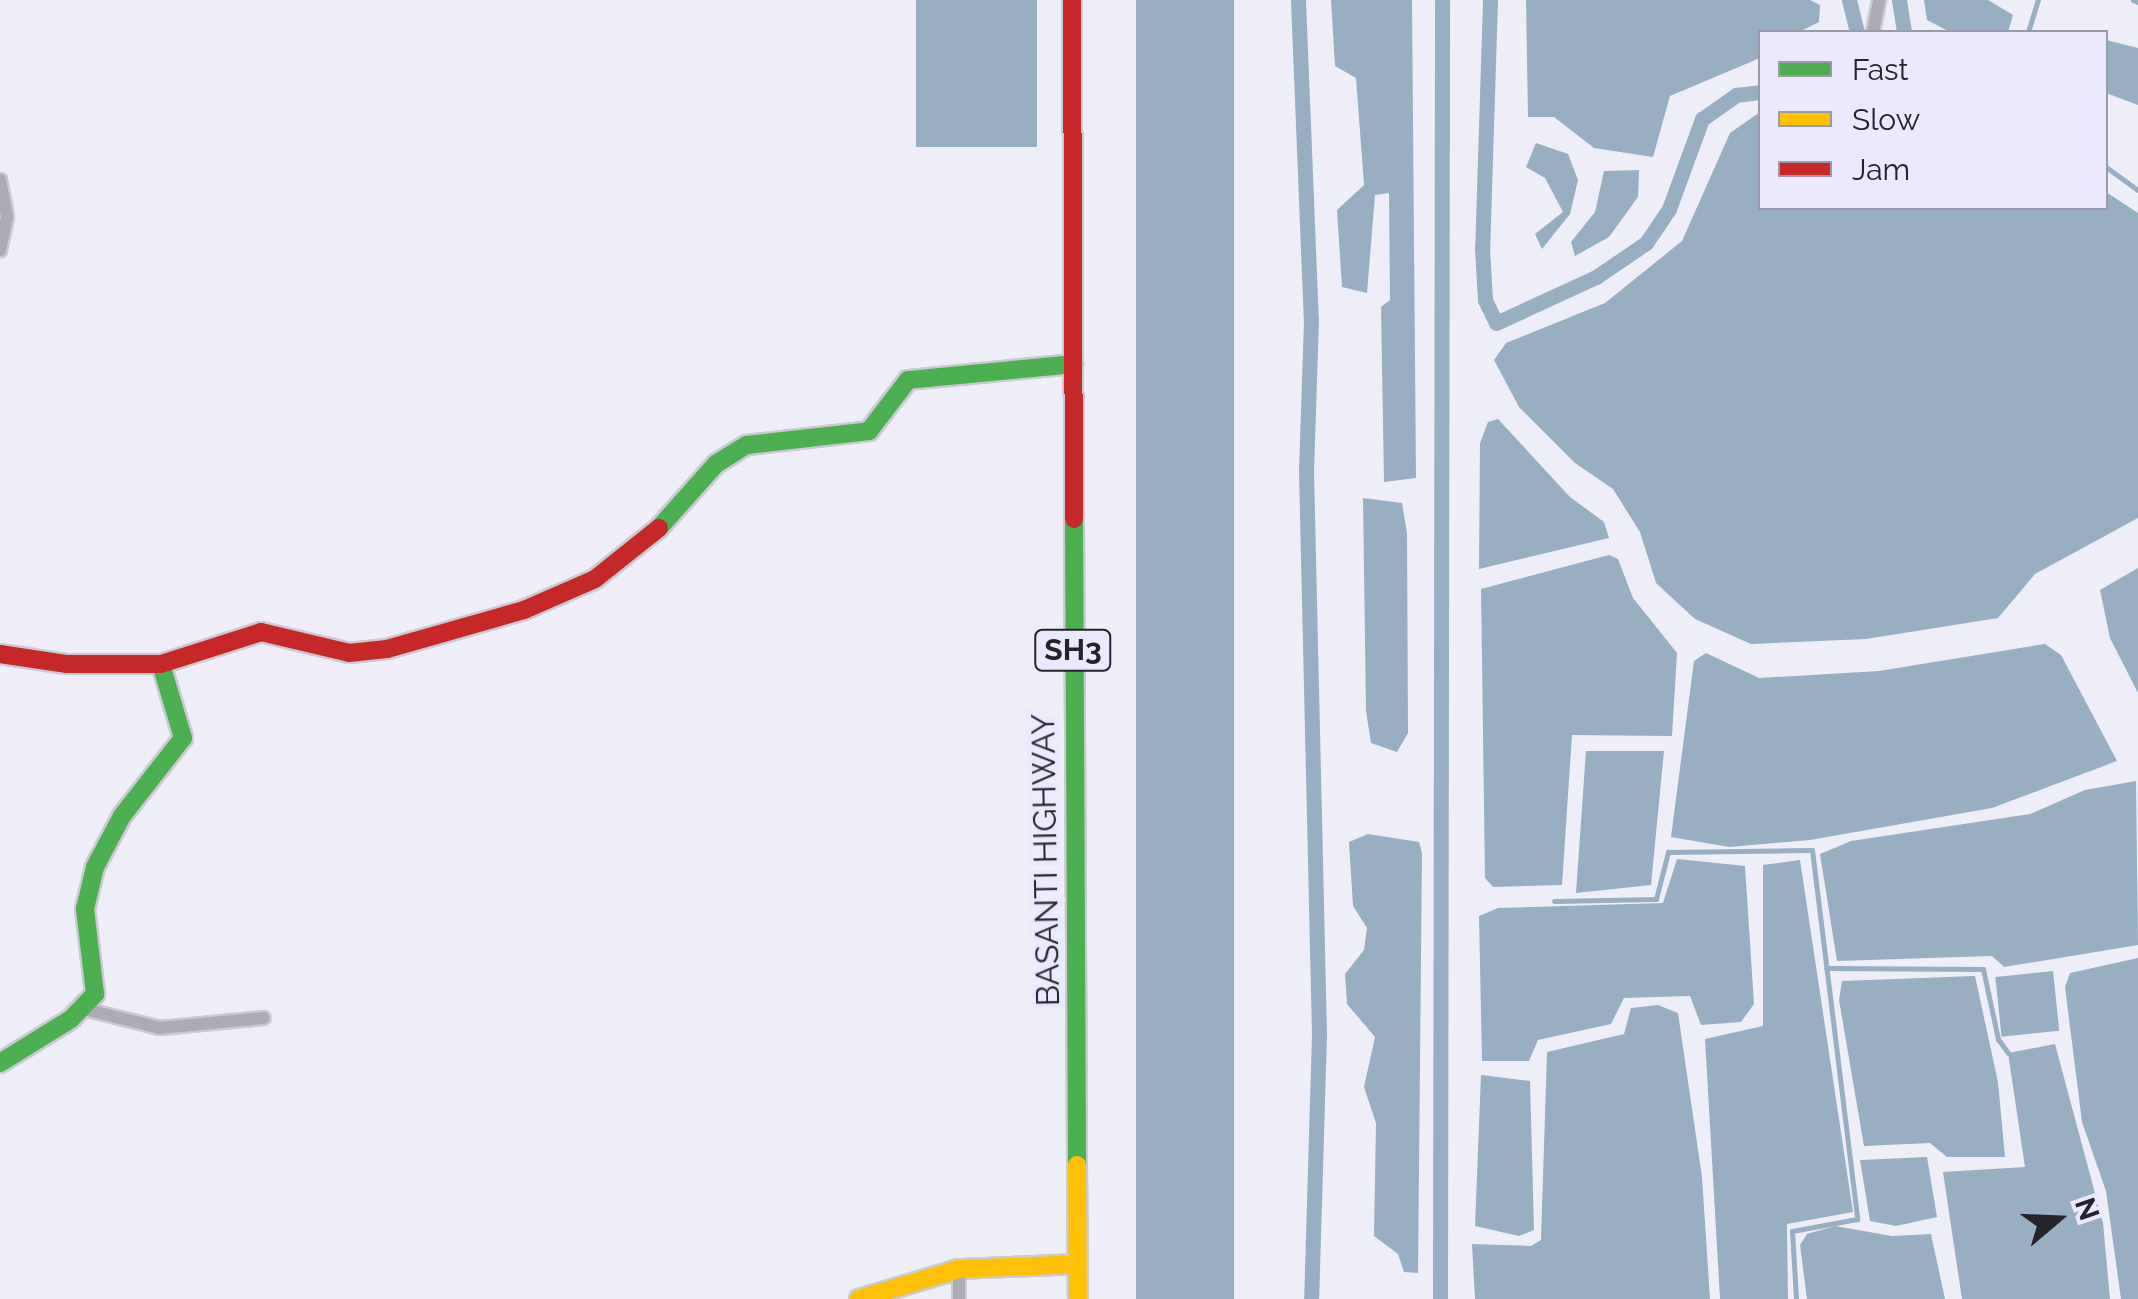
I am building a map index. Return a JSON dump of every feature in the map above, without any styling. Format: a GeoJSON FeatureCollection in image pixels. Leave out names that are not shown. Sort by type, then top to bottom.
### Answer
{"type":"FeatureCollection","features":[{"type":"Feature","properties":{"kind":"street","name":"BASANTI HIGHWAY"},"geometry":{"type":"LineString","coordinates":[[1072,0],[1078,1299]]}},
{"type":"Feature","properties":{"kind":"street"},"geometry":{"type":"LineString","coordinates":[[1873,30],[1878,0]]}},
{"type":"Feature","properties":{"kind":"street"},"geometry":{"type":"LineString","coordinates":[[0,180],[7,217],[0,250]]}},
{"type":"Feature","properties":{"kind":"street"},"geometry":{"type":"LineString","coordinates":[[0,654],[68,664],[161,664],[262,632],[368,653],[524,610],[596,579],[636,550],[716,464],[748,445],[869,431],[882,423],[894,391],[908,380],[1073,364]]}},
{"type":"Feature","properties":{"kind":"street"},"geometry":{"type":"LineString","coordinates":[[0,1063],[84,1009],[97,984],[85,909],[95,867],[122,816],[183,738],[161,664]]}},
{"type":"Feature","properties":{"kind":"street"},"geometry":{"type":"LineString","coordinates":[[84,1009],[160,1028],[264,1018]]}},
{"type":"Feature","properties":{"kind":"street"},"geometry":{"type":"LineString","coordinates":[[859,1299],[959,1269],[1078,1264]]}},
{"type":"Feature","properties":{"kind":"street"},"geometry":{"type":"LineString","coordinates":[[959,1269],[959,1299]]}},
{"type":"Feature","properties":{"kind":"water"},"geometry":{"type":"Polygon","coordinates":[[[916,0],[1037,0],[1037,147],[916,147],[916,0]]]}},
{"type":"Feature","properties":{"kind":"water"},"geometry":{"type":"Polygon","coordinates":[[[1136,0],[1234,0],[1234,1299],[1136,1299],[1136,0]]]}},
{"type":"Feature","properties":{"kind":"water"},"geometry":{"type":"Polygon","coordinates":[[[1331,0],[1412,0],[1416,478],[1384,482],[1381,307],[1390,300],[1389,193],[1375,195],[1367,293],[1342,287],[1337,210],[1364,185],[1356,78],[1335,66],[1331,0]]]}},
{"type":"Feature","properties":{"kind":"water"},"geometry":{"type":"Polygon","coordinates":[[[1526,0],[1810,0],[1820,5],[1819,22],[1803,30],[1758,30],[1758,59],[1670,96],[1653,157],[1594,148],[1554,117],[1528,117],[1526,0]]]}},
{"type":"Feature","properties":{"kind":"water"},"geometry":{"type":"Polygon","coordinates":[[[1924,0],[1988,0],[2013,15],[2009,30],[1946,30],[1927,20],[1924,0]]]}},
{"type":"Feature","properties":{"kind":"water"},"geometry":{"type":"Polygon","coordinates":[[[2108,40],[2138,48],[2138,105],[2108,94],[2108,40]]]}},
{"type":"Feature","properties":{"kind":"water"},"geometry":{"type":"Polygon","coordinates":[[[1758,113],[1758,210],[2108,210],[2108,193],[2138,213],[2138,518],[2035,574],[1998,618],[1866,639],[1751,644],[1695,619],[1656,583],[1640,532],[1613,489],[1575,463],[1519,407],[1494,360],[1506,343],[1605,303],[1682,241],[1730,133],[1758,113]]]}},
{"type":"Feature","properties":{"kind":"water"},"geometry":{"type":"Polygon","coordinates":[[[1536,143],[1568,154],[1578,180],[1570,214],[1542,249],[1535,234],[1563,212],[1545,178],[1526,167],[1536,143]]]}},
{"type":"Feature","properties":{"kind":"water"},"geometry":{"type":"Polygon","coordinates":[[[1639,170],[1638,197],[1609,237],[1575,256],[1571,242],[1595,212],[1604,171],[1639,170]]]}},
{"type":"Feature","properties":{"kind":"water"},"geometry":{"type":"Polygon","coordinates":[[[1498,419],[1570,497],[1604,522],[1609,538],[1479,569],[1480,443],[1488,422],[1498,419]]]}},
{"type":"Feature","properties":{"kind":"water"},"geometry":{"type":"Polygon","coordinates":[[[1363,498],[1402,503],[1407,533],[1408,733],[1397,752],[1371,743],[1366,711],[1363,498]]]}},
{"type":"Feature","properties":{"kind":"water"},"geometry":{"type":"Polygon","coordinates":[[[1609,555],[1618,559],[1633,598],[1677,653],[1672,736],[1572,735],[1562,885],[1493,887],[1485,878],[1481,589],[1609,555]]]}},
{"type":"Feature","properties":{"kind":"water"},"geometry":{"type":"Polygon","coordinates":[[[2138,568],[2138,693],[2110,638],[2100,590],[2138,568]]]}},
{"type":"Feature","properties":{"kind":"water"},"geometry":{"type":"Polygon","coordinates":[[[2045,644],[2061,655],[2117,761],[1992,808],[1810,840],[1729,847],[1671,837],[1694,661],[1706,653],[1759,678],[1879,671],[2045,644]]]}},
{"type":"Feature","properties":{"kind":"water"},"geometry":{"type":"Polygon","coordinates":[[[1586,751],[1664,751],[1651,885],[1576,893],[1586,751]]]}},
{"type":"Feature","properties":{"kind":"water"},"geometry":{"type":"Polygon","coordinates":[[[2136,781],[2138,945],[2004,967],[1992,956],[1837,961],[1820,854],[1851,841],[2030,814],[2085,790],[2136,781]]]}},
{"type":"Feature","properties":{"kind":"water"},"geometry":{"type":"Polygon","coordinates":[[[1368,834],[1419,842],[1422,853],[1418,1273],[1404,1272],[1398,1254],[1374,1236],[1376,1123],[1364,1087],[1375,1037],[1347,1004],[1345,974],[1364,950],[1367,928],[1353,906],[1349,842],[1368,834]]]}},
{"type":"Feature","properties":{"kind":"water"},"geometry":{"type":"Polygon","coordinates":[[[1677,859],[1745,866],[1754,1004],[1741,1022],[1701,1025],[1690,996],[1624,998],[1611,1024],[1538,1040],[1529,1061],[1482,1061],[1479,916],[1498,908],[1663,903],[1677,859]]]}},
{"type":"Feature","properties":{"kind":"water"},"geometry":{"type":"Polygon","coordinates":[[[1800,860],[1853,1212],[1787,1224],[1788,1299],[1720,1299],[1705,1039],[1763,1026],[1763,865],[1800,860]]]}},
{"type":"Feature","properties":{"kind":"water"},"geometry":{"type":"Polygon","coordinates":[[[2138,958],[2138,1299],[2121,1299],[2106,1191],[2082,1122],[2065,987],[2070,973],[2138,958]]]}},
{"type":"Feature","properties":{"kind":"water"},"geometry":{"type":"Polygon","coordinates":[[[2053,971],[2059,1031],[2002,1037],[1995,977],[2053,971]]]}},
{"type":"Feature","properties":{"kind":"water"},"geometry":{"type":"Polygon","coordinates":[[[1975,976],[1998,1082],[2005,1157],[1947,1157],[1930,1143],[1864,1146],[1839,1000],[1842,981],[1975,976]]]}},
{"type":"Feature","properties":{"kind":"water"},"geometry":{"type":"Polygon","coordinates":[[[1658,1005],[1678,1013],[1702,1177],[1710,1299],[1475,1299],[1472,1244],[1531,1246],[1541,1240],[1547,1052],[1624,1034],[1631,1008],[1658,1005]]]}},
{"type":"Feature","properties":{"kind":"water"},"geometry":{"type":"Polygon","coordinates":[[[2055,1044],[2103,1223],[2110,1299],[1962,1299],[1943,1172],[2025,1167],[2008,1053],[2055,1044]]]}},
{"type":"Feature","properties":{"kind":"water"},"geometry":{"type":"Polygon","coordinates":[[[1481,1075],[1530,1081],[1534,1230],[1519,1236],[1475,1226],[1481,1075]]]}},
{"type":"Feature","properties":{"kind":"water"},"geometry":{"type":"Polygon","coordinates":[[[1927,1157],[1937,1217],[1896,1226],[1870,1221],[1860,1160],[1927,1157]]]}},
{"type":"Feature","properties":{"kind":"water"},"geometry":{"type":"Polygon","coordinates":[[[1835,1226],[1892,1236],[1931,1234],[1945,1299],[1807,1299],[1800,1245],[1807,1234],[1835,1226]]]}},
{"type":"Feature","properties":{"kind":"waterway"},"geometry":{"type":"LineString","coordinates":[[1298,0],[1311,320],[1306,470],[1319,1034],[1311,1299]]}},
{"type":"Feature","properties":{"kind":"waterway"},"geometry":{"type":"LineString","coordinates":[[1440,1299],[1442,0]]}},
{"type":"Feature","properties":{"kind":"waterway"},"geometry":{"type":"LineString","coordinates":[[1490,0],[1482,249],[1485,300],[1496,323],[1596,277],[1646,243],[1669,209],[1702,119],[1736,95],[1758,92]]}},
{"type":"Feature","properties":{"kind":"waterway"},"geometry":{"type":"LineString","coordinates":[[1849,0],[1856,30]]}},
{"type":"Feature","properties":{"kind":"waterway"},"geometry":{"type":"LineString","coordinates":[[1899,0],[1904,30]]}},
{"type":"Feature","properties":{"kind":"waterway"},"geometry":{"type":"LineString","coordinates":[[2029,30],[2038,0]]}},
{"type":"Feature","properties":{"kind":"waterway"},"geometry":{"type":"LineString","coordinates":[[2133,0],[2138,2]]}},
{"type":"Feature","properties":{"kind":"waterway"},"geometry":{"type":"LineString","coordinates":[[2108,168],[2138,190]]}},
{"type":"Feature","properties":{"kind":"waterway"},"geometry":{"type":"LineString","coordinates":[[1554,901],[1656,899],[1668,852],[1812,850],[1857,1219],[1792,1231],[1796,1299]]}},
{"type":"Feature","properties":{"kind":"waterway"},"geometry":{"type":"LineString","coordinates":[[1826,968],[1983,969],[1998,1039],[2008,1053]]}},
{"type":"Feature","properties":{"kind":"traffic: fast"},"geometry":{"type":"LineString","coordinates":[[659,528],[716,464],[747,445],[869,431],[908,380],[1073,364]]}},
{"type":"Feature","properties":{"kind":"traffic: fast"},"geometry":{"type":"LineString","coordinates":[[1074,519],[1077,1165]]}},
{"type":"Feature","properties":{"kind":"traffic: fast"},"geometry":{"type":"LineString","coordinates":[[0,1063],[71,1019],[95,994],[85,909],[95,867],[122,816],[183,738],[161,664]]}},
{"type":"Feature","properties":{"kind":"traffic: slow"},"geometry":{"type":"LineString","coordinates":[[1077,1165],[1078,1299]]}},
{"type":"Feature","properties":{"kind":"traffic: slow"},"geometry":{"type":"LineString","coordinates":[[859,1299],[959,1269],[1078,1264]]}},
{"type":"Feature","properties":{"kind":"traffic: jam"},"geometry":{"type":"LineString","coordinates":[[1072,0],[1074,519]]}},
{"type":"Feature","properties":{"kind":"traffic: jam"},"geometry":{"type":"LineString","coordinates":[[0,654],[67,664],[161,664],[261,632],[349,653],[387,649],[524,610],[595,579],[659,528]]}}]}
